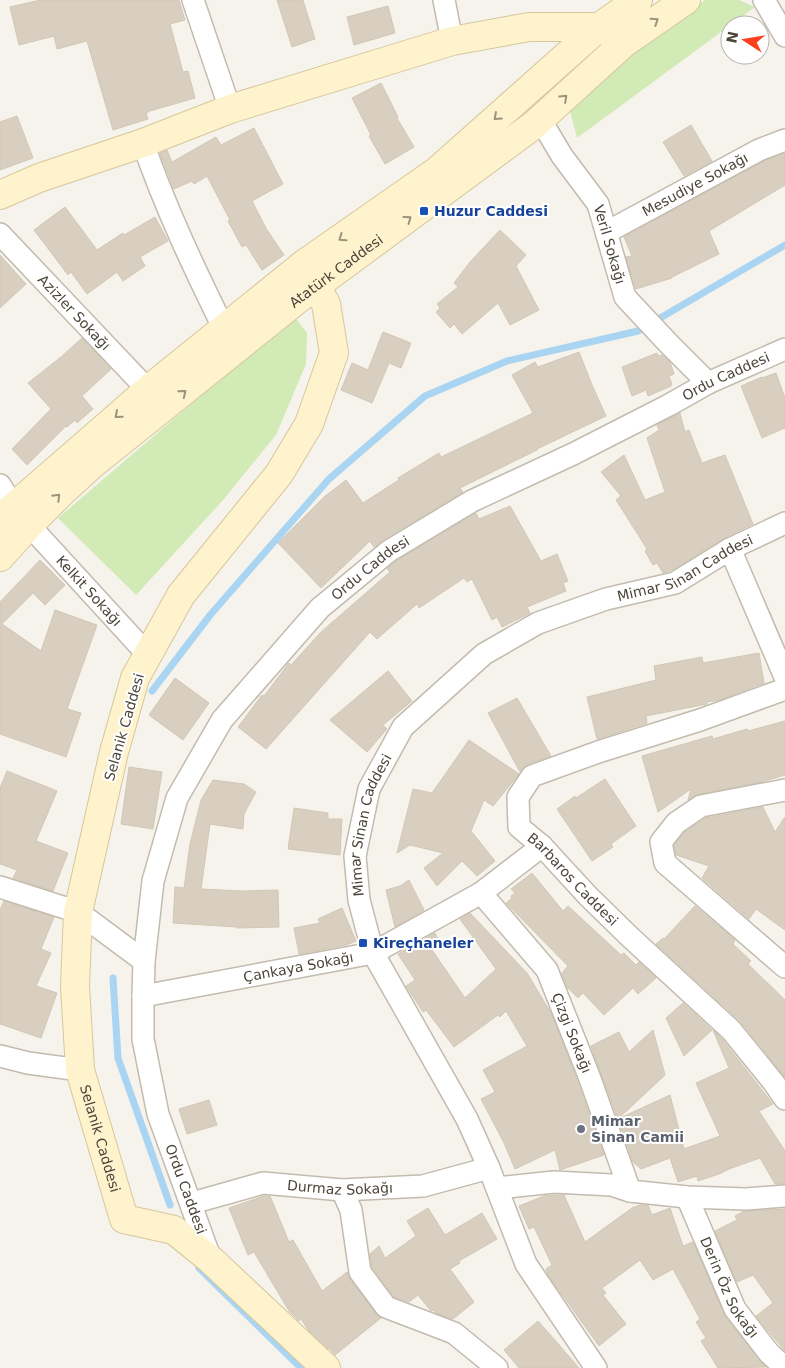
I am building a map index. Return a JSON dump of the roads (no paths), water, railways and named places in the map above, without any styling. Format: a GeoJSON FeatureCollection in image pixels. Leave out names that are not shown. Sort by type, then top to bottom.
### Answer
{"type":"FeatureCollection","features":[{"type":"Feature","properties":{"kind":"main road","name":"Atatürk Caddesi"},"geometry":{"type":"LineString","coordinates":[[11,510],[62,492],[310,275],[437,171],[599,27],[638,0]]}},
{"type":"Feature","properties":{"kind":"main road","name":"Atatürk Caddesi"},"geometry":{"type":"LineString","coordinates":[[0,558],[11,510],[148,390],[224,329],[310,275],[540,119],[624,42],[686,0]]}},
{"type":"Feature","properties":{"kind":"main road"},"geometry":{"type":"LineString","coordinates":[[0,194],[39,178],[142,143],[230,108],[452,40],[529,27],[599,27],[624,42]]}},
{"type":"Feature","properties":{"kind":"main road","name":"Selanik Caddesi"},"geometry":{"type":"LineString","coordinates":[[211,1260],[174,1230],[124,1219],[80,1070],[74,986],[78,912],[114,752],[135,678],[181,595],[279,474],[309,424],[334,353],[326,304],[310,275]]}},
{"type":"Feature","properties":{"kind":"main road","name":"Ordu Caddesi"},"geometry":{"type":"LineString","coordinates":[[211,1260],[326,1368]]}},
{"type":"Feature","properties":{"kind":"street"},"geometry":{"type":"LineString","coordinates":[[193,0],[230,108]]}},
{"type":"Feature","properties":{"kind":"street"},"geometry":{"type":"LineString","coordinates":[[444,0],[452,40]]}},
{"type":"Feature","properties":{"kind":"street"},"geometry":{"type":"LineString","coordinates":[[764,0],[785,36]]}},
{"type":"Feature","properties":{"kind":"street","name":"Veril Sokağı"},"geometry":{"type":"LineString","coordinates":[[540,119],[562,156],[598,204],[624,297],[708,382]]}},
{"type":"Feature","properties":{"kind":"street","name":"Mesudiye Sokağı"},"geometry":{"type":"LineString","coordinates":[[606,232],[759,150],[785,140]]}},
{"type":"Feature","properties":{"kind":"street"},"geometry":{"type":"LineString","coordinates":[[142,143],[156,182],[198,277],[224,329]]}},
{"type":"Feature","properties":{"kind":"street","name":"Azizler Sokağı"},"geometry":{"type":"LineString","coordinates":[[0,234],[148,390]]}},
{"type":"Feature","properties":{"kind":"street","name":"Ordu Caddesi"},"geometry":{"type":"LineString","coordinates":[[211,1260],[192,1203],[158,1114],[143,1039],[143,996],[144,961],[153,881],[177,798],[222,720],[320,608],[389,551],[472,501],[572,454],[669,405],[708,382],[785,349]]}},
{"type":"Feature","properties":{"kind":"street","name":"Kelkit Sokağı"},"geometry":{"type":"LineString","coordinates":[[11,510],[148,655]]}},
{"type":"Feature","properties":{"kind":"street","name":"Mimar Sinan Caddesi"},"geometry":{"type":"LineString","coordinates":[[596,1368],[526,1264],[489,1168],[467,1120],[373,953],[359,900],[355,856],[369,789],[403,727],[484,654],[538,623],[606,599],[675,583],[730,549],[785,523]]}},
{"type":"Feature","properties":{"kind":"street"},"geometry":{"type":"LineString","coordinates":[[730,549],[785,677]]}},
{"type":"Feature","properties":{"kind":"street","name":"Barbaros Caddesi"},"geometry":{"type":"LineString","coordinates":[[785,689],[700,720],[598,752],[532,776],[518,797],[519,827],[542,846],[602,909],[731,1030],[785,1099]]}},
{"type":"Feature","properties":{"kind":"street"},"geometry":{"type":"LineString","coordinates":[[785,790],[701,806],[676,823],[660,842],[664,863],[785,967]]}},
{"type":"Feature","properties":{"kind":"street","name":"Çankaya Sokağı"},"geometry":{"type":"LineString","coordinates":[[143,996],[373,953],[481,893],[542,846]]}},
{"type":"Feature","properties":{"kind":"street"},"geometry":{"type":"LineString","coordinates":[[0,887],[78,912],[144,961]]}},
{"type":"Feature","properties":{"kind":"street","name":"Çizgi Sokağı"},"geometry":{"type":"LineString","coordinates":[[481,893],[547,970],[589,1076],[630,1191]]}},
{"type":"Feature","properties":{"kind":"street"},"geometry":{"type":"LineString","coordinates":[[0,1056],[28,1063],[80,1070]]}},
{"type":"Feature","properties":{"kind":"street","name":"Durmaz Sokağı"},"geometry":{"type":"LineString","coordinates":[[192,1203],[263,1183],[342,1190],[424,1186],[489,1168]]}},
{"type":"Feature","properties":{"kind":"street"},"geometry":{"type":"LineString","coordinates":[[497,1188],[554,1182],[612,1184],[630,1191],[686,1197],[746,1199],[785,1196]]}},
{"type":"Feature","properties":{"kind":"street"},"geometry":{"type":"LineString","coordinates":[[342,1190],[351,1210],[360,1272],[386,1307],[454,1333],[497,1368]]}},
{"type":"Feature","properties":{"kind":"street","name":"Derin Öz Sokağı"},"geometry":{"type":"LineString","coordinates":[[686,1197],[735,1309],[769,1353],[784,1368]]}},
{"type":"Feature","properties":{"kind":"waterway"},"geometry":{"type":"LineString","coordinates":[[152,691],[211,614],[329,479],[425,396],[507,361],[638,331],[785,245]]}},
{"type":"Feature","properties":{"kind":"waterway"},"geometry":{"type":"LineString","coordinates":[[113,978],[118,1058],[170,1205]]}},
{"type":"Feature","properties":{"kind":"waterway"},"geometry":{"type":"LineString","coordinates":[[199,1268],[301,1368]]}},
{"type":"Feature","properties":{"kind":"place","name":"Huzur Caddesi"},"geometry":{"type":"Point","coordinates":[424,211]}},
{"type":"Feature","properties":{"kind":"place","name":"Kireçhaneler"},"geometry":{"type":"Point","coordinates":[363,943]}},
{"type":"Feature","properties":{"kind":"place","name":"Mimar Sinan Camii"},"geometry":{"type":"Point","coordinates":[581,1129]}}]}
